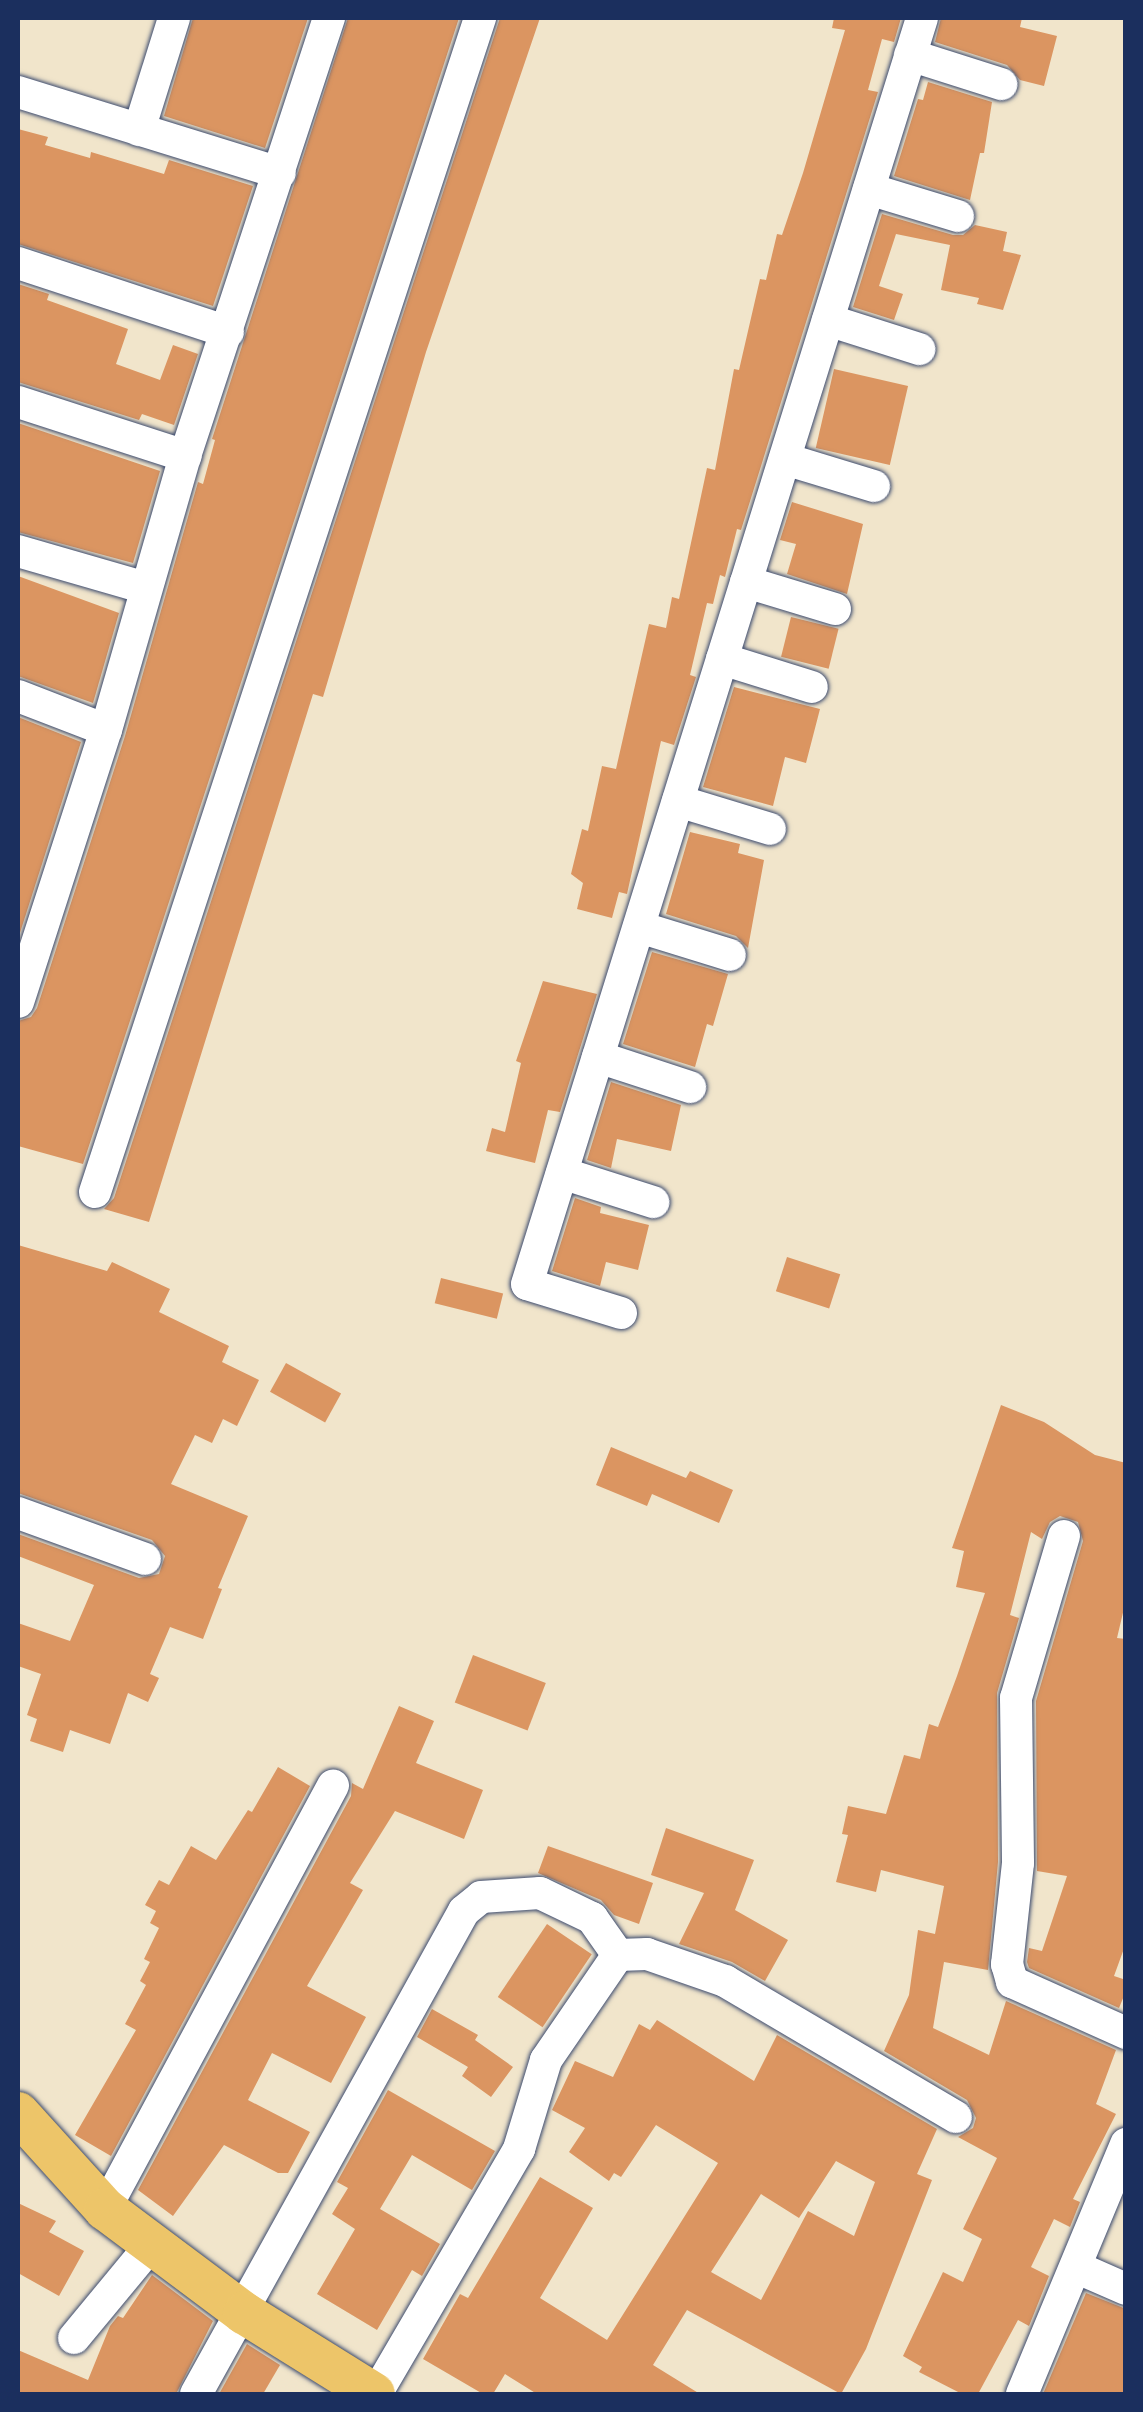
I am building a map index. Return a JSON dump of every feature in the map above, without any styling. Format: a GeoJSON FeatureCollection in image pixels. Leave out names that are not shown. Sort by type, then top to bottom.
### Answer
{"type":"FeatureCollection","features":[{"type":"Feature","properties":{"kind":"main road"},"geometry":{"type":"LineString","coordinates":[[18,2113],[105,2209],[244,2312],[375,2394]]}},
{"type":"Feature","properties":{"kind":"street"},"geometry":{"type":"LineString","coordinates":[[139,130],[174,18]]}},
{"type":"Feature","properties":{"kind":"street"},"geometry":{"type":"LineString","coordinates":[[18,1002],[106,730],[185,456],[330,18]]}},
{"type":"Feature","properties":{"kind":"street"},"geometry":{"type":"LineString","coordinates":[[95,1192],[480,18]]}},
{"type":"Feature","properties":{"kind":"street"},"geometry":{"type":"LineString","coordinates":[[621,1313],[528,1284],[922,18]]}},
{"type":"Feature","properties":{"kind":"street"},"geometry":{"type":"LineString","coordinates":[[910,55],[1001,84]]}},
{"type":"Feature","properties":{"kind":"street"},"geometry":{"type":"LineString","coordinates":[[18,92],[280,173]]}},
{"type":"Feature","properties":{"kind":"street"},"geometry":{"type":"LineString","coordinates":[[869,188],[958,216]]}},
{"type":"Feature","properties":{"kind":"street"},"geometry":{"type":"LineString","coordinates":[[18,263],[228,332]]}},
{"type":"Feature","properties":{"kind":"street"},"geometry":{"type":"LineString","coordinates":[[828,320],[919,349]]}},
{"type":"Feature","properties":{"kind":"street"},"geometry":{"type":"LineString","coordinates":[[18,402],[185,456]]}},
{"type":"Feature","properties":{"kind":"street"},"geometry":{"type":"LineString","coordinates":[[785,458],[874,486]]}},
{"type":"Feature","properties":{"kind":"street"},"geometry":{"type":"LineString","coordinates":[[18,550],[146,588]]}},
{"type":"Feature","properties":{"kind":"street"},"geometry":{"type":"LineString","coordinates":[[746,582],[835,609]]}},
{"type":"Feature","properties":{"kind":"street"},"geometry":{"type":"LineString","coordinates":[[722,659],[812,687]]}},
{"type":"Feature","properties":{"kind":"street"},"geometry":{"type":"LineString","coordinates":[[18,696],[106,730]]}},
{"type":"Feature","properties":{"kind":"street"},"geometry":{"type":"LineString","coordinates":[[678,801],[770,829]]}},
{"type":"Feature","properties":{"kind":"street"},"geometry":{"type":"LineString","coordinates":[[639,926],[730,955]]}},
{"type":"Feature","properties":{"kind":"street"},"geometry":{"type":"LineString","coordinates":[[598,1058],[690,1086]]}},
{"type":"Feature","properties":{"kind":"street"},"geometry":{"type":"LineString","coordinates":[[562,1173],[654,1202]]}},
{"type":"Feature","properties":{"kind":"street"},"geometry":{"type":"LineString","coordinates":[[18,1514],[145,1559]]}},
{"type":"Feature","properties":{"kind":"street"},"geometry":{"type":"LineString","coordinates":[[1064,1536],[1016,1698],[1018,1862],[1007,1964],[1012,1982],[1126,2033]]}},
{"type":"Feature","properties":{"kind":"street"},"geometry":{"type":"LineString","coordinates":[[105,2209],[332,1786]]}},
{"type":"Feature","properties":{"kind":"street"},"geometry":{"type":"LineString","coordinates":[[196,2394],[464,1911],[481,1896],[540,1893],[592,1918],[618,1955]]}},
{"type":"Feature","properties":{"kind":"street"},"geometry":{"type":"LineString","coordinates":[[618,1955],[647,1954],[725,1981],[956,2117]]}},
{"type":"Feature","properties":{"kind":"street"},"geometry":{"type":"LineString","coordinates":[[375,2394],[519,2150],[546,2060],[618,1955]]}},
{"type":"Feature","properties":{"kind":"street"},"geometry":{"type":"LineString","coordinates":[[1022,2394],[1078,2268],[1126,2144]]}},
{"type":"Feature","properties":{"kind":"street"},"geometry":{"type":"LineString","coordinates":[[74,2338],[152,2245]]}},
{"type":"Feature","properties":{"kind":"street"},"geometry":{"type":"LineString","coordinates":[[1078,2268],[1126,2289]]}},
{"type":"Feature","properties":{"kind":"building"},"geometry":{"type":"Polygon","coordinates":[[[193,18],[308,18],[265,148],[164,116],[193,18]]]}},
{"type":"Feature","properties":{"kind":"building"},"geometry":{"type":"Polygon","coordinates":[[[348,18],[459,18],[83,1164],[18,1146],[18,1021],[31,1017],[37,1008],[125,736],[198,482],[203,484],[215,440],[212,439],[348,18]]]}},
{"type":"Feature","properties":{"kind":"building"},"geometry":{"type":"Polygon","coordinates":[[[500,18],[540,18],[426,352],[323,697],[313,694],[149,1222],[104,1209],[114,1198],[500,18]]]}},
{"type":"Feature","properties":{"kind":"building"},"geometry":{"type":"Polygon","coordinates":[[[834,18],[901,18],[894,42],[882,39],[868,90],[878,92],[741,530],[737,529],[725,577],[720,575],[713,604],[707,603],[690,675],[696,677],[674,745],[661,741],[627,894],[619,892],[612,918],[577,909],[583,883],[571,874],[582,829],[588,831],[602,766],[616,769],[649,624],[666,628],[672,597],[679,599],[707,468],[715,470],[734,369],[739,370],[760,279],[766,280],[777,234],[782,235],[845,30],[832,28],[834,18]]]}},
{"type":"Feature","properties":{"kind":"building"},"geometry":{"type":"Polygon","coordinates":[[[941,18],[1022,18],[1020,27],[1057,36],[1044,86],[1020,80],[1007,65],[935,42],[941,18]]]}},
{"type":"Feature","properties":{"kind":"building"},"geometry":{"type":"Polygon","coordinates":[[[928,82],[992,102],[984,153],[980,153],[970,200],[894,176],[918,99],[923,100],[928,82]]]}},
{"type":"Feature","properties":{"kind":"building"},"geometry":{"type":"Polygon","coordinates":[[[18,129],[48,137],[45,145],[90,158],[91,152],[164,174],[169,160],[253,186],[213,306],[18,244],[18,129]]]}},
{"type":"Feature","properties":{"kind":"building"},"geometry":{"type":"Polygon","coordinates":[[[882,214],[953,235],[963,235],[975,225],[1007,232],[1003,251],[1021,255],[1003,310],[977,304],[979,298],[941,290],[950,245],[896,234],[879,286],[903,294],[894,320],[853,307],[882,214]]]}},
{"type":"Feature","properties":{"kind":"building"},"geometry":{"type":"Polygon","coordinates":[[[18,284],[49,294],[47,300],[128,329],[116,364],[160,380],[173,345],[198,354],[174,425],[142,414],[139,420],[18,382],[18,284]]]}},
{"type":"Feature","properties":{"kind":"building"},"geometry":{"type":"Polygon","coordinates":[[[834,369],[908,386],[890,465],[816,448],[834,369]]]}},
{"type":"Feature","properties":{"kind":"building"},"geometry":{"type":"Polygon","coordinates":[[[18,423],[160,471],[133,563],[18,532],[18,423]]]}},
{"type":"Feature","properties":{"kind":"building"},"geometry":{"type":"Polygon","coordinates":[[[792,502],[863,524],[847,594],[787,574],[796,544],[780,540],[792,502]]]}},
{"type":"Feature","properties":{"kind":"building"},"geometry":{"type":"Polygon","coordinates":[[[18,576],[119,613],[93,703],[18,676],[18,576]]]}},
{"type":"Feature","properties":{"kind":"building"},"geometry":{"type":"Polygon","coordinates":[[[791,617],[839,629],[829,669],[781,657],[791,617]]]}},
{"type":"Feature","properties":{"kind":"building"},"geometry":{"type":"Polygon","coordinates":[[[734,687],[820,709],[806,763],[785,757],[773,806],[703,787],[734,687]]]}},
{"type":"Feature","properties":{"kind":"building"},"geometry":{"type":"Polygon","coordinates":[[[18,717],[81,742],[18,939],[18,717]]]}},
{"type":"Feature","properties":{"kind":"building"},"geometry":{"type":"Polygon","coordinates":[[[690,832],[740,844],[738,853],[764,860],[748,948],[736,936],[666,914],[690,832]]]}},
{"type":"Feature","properties":{"kind":"building"},"geometry":{"type":"Polygon","coordinates":[[[652,952],[728,974],[713,1026],[707,1024],[695,1067],[623,1044],[652,952]]]}},
{"type":"Feature","properties":{"kind":"building"},"geometry":{"type":"Polygon","coordinates":[[[543,981],[597,994],[560,1112],[548,1110],[535,1163],[486,1151],[492,1128],[505,1132],[521,1063],[516,1061],[543,981]]]}},
{"type":"Feature","properties":{"kind":"building"},"geometry":{"type":"Polygon","coordinates":[[[611,1082],[681,1105],[671,1151],[617,1139],[611,1168],[587,1160],[611,1082]]]}},
{"type":"Feature","properties":{"kind":"building"},"geometry":{"type":"Polygon","coordinates":[[[575,1198],[601,1207],[600,1213],[649,1225],[638,1270],[606,1262],[600,1286],[552,1271],[575,1198]]]}},
{"type":"Feature","properties":{"kind":"building"},"geometry":{"type":"Polygon","coordinates":[[[18,1245],[107,1271],[112,1262],[170,1289],[159,1312],[229,1346],[222,1362],[259,1380],[237,1426],[223,1419],[212,1443],[195,1435],[171,1484],[248,1516],[218,1588],[222,1589],[203,1639],[170,1627],[150,1674],[159,1678],[148,1702],[128,1693],[110,1744],[70,1730],[63,1752],[30,1741],[37,1719],[27,1715],[41,1674],[18,1666],[18,1623],[70,1641],[94,1585],[18,1556],[18,1534],[139,1578],[159,1574],[165,1556],[152,1540],[18,1493],[18,1245]]]}},
{"type":"Feature","properties":{"kind":"building"},"geometry":{"type":"Polygon","coordinates":[[[787,1257],[840,1274],[829,1309],[776,1291],[787,1257]]]}},
{"type":"Feature","properties":{"kind":"building"},"geometry":{"type":"Polygon","coordinates":[[[441,1278],[503,1293],[497,1319],[435,1303],[441,1278]]]}},
{"type":"Feature","properties":{"kind":"building"},"geometry":{"type":"Polygon","coordinates":[[[286,1363],[341,1394],[325,1422],[270,1392],[286,1363]]]}},
{"type":"Feature","properties":{"kind":"building"},"geometry":{"type":"Polygon","coordinates":[[[1001,1405],[1044,1422],[1095,1455],[1126,1463],[1126,1600],[1117,1638],[1126,1639],[1126,1943],[1114,1976],[1126,1980],[1126,1991],[1119,2008],[1029,1968],[1027,1962],[1029,1948],[1042,1951],[1067,1876],[1037,1871],[1036,1701],[1083,1541],[1078,1522],[1060,1516],[1050,1522],[1042,1539],[1031,1532],[1010,1615],[1019,1618],[997,1693],[998,1862],[988,1970],[944,1962],[933,2028],[989,2055],[1006,2001],[1116,2050],[1096,2104],[1116,2114],[1073,2199],[1080,2202],[1070,2227],[1054,2219],[1031,2267],[1049,2276],[1029,2326],[1018,2320],[978,2394],[962,2394],[919,2372],[922,2367],[903,2356],[943,2272],[963,2282],[982,2239],[963,2229],[997,2158],[958,2137],[973,2128],[976,2118],[967,2100],[884,2051],[909,1995],[918,1930],[935,1934],[944,1886],[881,1870],[876,1892],[836,1882],[848,1835],[842,1834],[848,1806],[886,1814],[904,1755],[920,1759],[929,1724],[938,1727],[957,1676],[985,1593],[956,1587],[964,1551],[952,1548],[1001,1405]]]}},
{"type":"Feature","properties":{"kind":"building"},"geometry":{"type":"Polygon","coordinates":[[[611,1447],[686,1478],[690,1471],[733,1490],[719,1523],[652,1494],[647,1506],[596,1485],[611,1447]]]}},
{"type":"Feature","properties":{"kind":"building"},"geometry":{"type":"Polygon","coordinates":[[[473,1655],[546,1683],[528,1731],[455,1703],[473,1655]]]}},
{"type":"Feature","properties":{"kind":"building"},"geometry":{"type":"Polygon","coordinates":[[[399,1706],[434,1721],[416,1763],[483,1790],[464,1839],[395,1811],[350,1883],[363,1890],[307,1986],[366,2017],[331,2083],[272,2053],[248,2100],[310,2132],[288,2173],[278,2173],[224,2145],[173,2216],[138,2190],[351,1796],[352,1783],[363,1789],[399,1706]]]}},
{"type":"Feature","properties":{"kind":"building"},"geometry":{"type":"Polygon","coordinates":[[[278,1767],[310,1786],[111,2156],[75,2135],[136,2030],[125,2024],[146,1985],[140,1981],[150,1962],[144,1959],[159,1928],[150,1923],[156,1911],[145,1905],[159,1880],[169,1885],[191,1846],[216,1860],[248,1810],[252,1812],[278,1767]]]}},
{"type":"Feature","properties":{"kind":"building"},"geometry":{"type":"Polygon","coordinates":[[[666,1828],[754,1860],[735,1910],[788,1940],[765,1981],[732,1962],[679,1944],[704,1893],[651,1875],[666,1828]]]}},
{"type":"Feature","properties":{"kind":"building"},"geometry":{"type":"Polygon","coordinates":[[[548,1846],[653,1883],[639,1924],[614,1915],[601,1900],[538,1873],[548,1846]]]}},
{"type":"Feature","properties":{"kind":"building"},"geometry":{"type":"Polygon","coordinates":[[[547,1924],[592,1954],[543,2027],[498,1997],[547,1924]]]}},
{"type":"Feature","properties":{"kind":"building"},"geometry":{"type":"Polygon","coordinates":[[[432,2009],[478,2035],[475,2040],[513,2067],[491,2097],[462,2076],[468,2067],[417,2037],[432,2009]]]}},
{"type":"Feature","properties":{"kind":"building"},"geometry":{"type":"Polygon","coordinates":[[[657,2020],[754,2081],[777,2035],[937,2129],[917,2174],[932,2180],[866,2349],[841,2394],[687,2310],[653,2365],[700,2394],[537,2394],[505,2374],[493,2394],[483,2394],[423,2359],[460,2294],[468,2298],[540,2177],[593,2208],[540,2298],[607,2340],[718,2163],[656,2125],[621,2177],[614,2173],[609,2181],[569,2152],[585,2128],[552,2110],[575,2061],[613,2077],[639,2024],[650,2030],[657,2020]],[[836,2161],[799,2218],[761,2194],[711,2272],[761,2300],[808,2211],[854,2236],[875,2182],[836,2161]]]}},
{"type":"Feature","properties":{"kind":"building"},"geometry":{"type":"Polygon","coordinates":[[[388,2090],[495,2151],[472,2190],[412,2155],[380,2209],[440,2244],[422,2276],[412,2270],[377,2330],[317,2294],[355,2229],[332,2214],[348,2188],[337,2182],[388,2090]]]}},
{"type":"Feature","properties":{"kind":"building"},"geometry":{"type":"Polygon","coordinates":[[[18,2203],[56,2221],[49,2232],[84,2251],[59,2296],[18,2273],[18,2203]]]}},
{"type":"Feature","properties":{"kind":"building"},"geometry":{"type":"Polygon","coordinates":[[[152,2275],[213,2321],[176,2394],[18,2394],[18,2350],[88,2380],[110,2326],[118,2316],[123,2318],[152,2275]]]}},
{"type":"Feature","properties":{"kind":"building"},"geometry":{"type":"Polygon","coordinates":[[[1086,2293],[1126,2309],[1126,2394],[1043,2394],[1086,2293]]]}},
{"type":"Feature","properties":{"kind":"building"},"geometry":{"type":"Polygon","coordinates":[[[247,2344],[280,2365],[263,2394],[219,2394],[247,2344]]]}}]}
